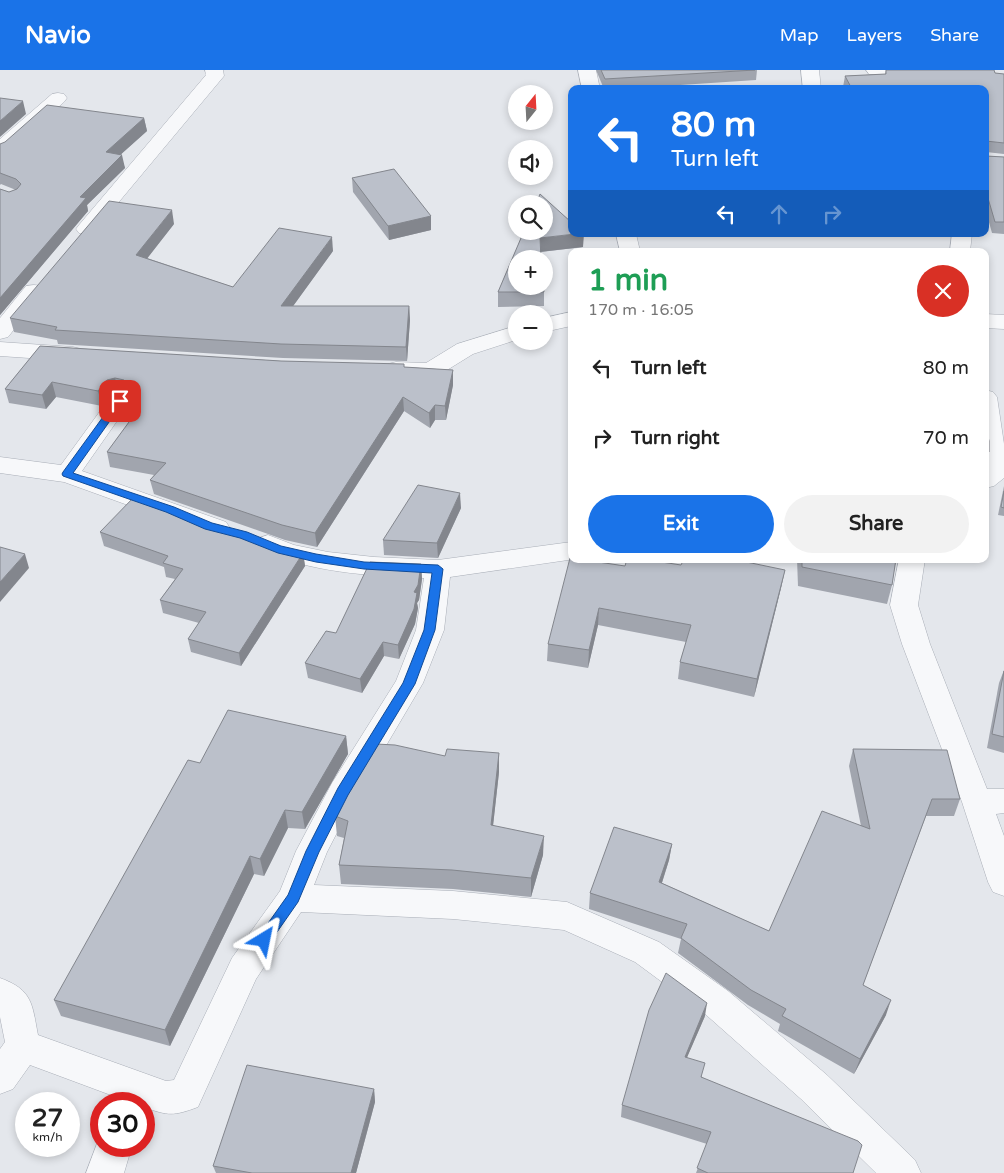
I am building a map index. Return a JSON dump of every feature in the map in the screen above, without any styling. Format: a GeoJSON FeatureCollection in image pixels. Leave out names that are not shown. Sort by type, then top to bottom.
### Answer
{"type":"FeatureCollection","features":[{"type":"Feature","properties":{"kind":"street"},"geometry":{"type":"LineString","coordinates":[[76,242],[214,76],[214,70]]}},
{"type":"Feature","properties":{"kind":"street"},"geometry":{"type":"LineString","coordinates":[[587,70],[591,85]]}},
{"type":"Feature","properties":{"kind":"street"},"geometry":{"type":"LineString","coordinates":[[810,70],[812,85]]}},
{"type":"Feature","properties":{"kind":"street"},"geometry":{"type":"LineString","coordinates":[[882,71],[935,73]]}},
{"type":"Feature","properties":{"kind":"street"},"geometry":{"type":"LineString","coordinates":[[882,71],[892,85]]}},
{"type":"Feature","properties":{"kind":"street"},"geometry":{"type":"LineString","coordinates":[[0,149],[58,98]]}},
{"type":"Feature","properties":{"kind":"street"},"geometry":{"type":"LineString","coordinates":[[0,332],[44,279]]}},
{"type":"Feature","properties":{"kind":"street"},"geometry":{"type":"LineString","coordinates":[[553,323],[568,320]]}},
{"type":"Feature","properties":{"kind":"street"},"geometry":{"type":"LineString","coordinates":[[989,321],[1004,322]]}},
{"type":"Feature","properties":{"kind":"street"},"geometry":{"type":"LineString","coordinates":[[372,369],[431,370],[465,349],[508,336]]}},
{"type":"Feature","properties":{"kind":"street"},"geometry":{"type":"LineString","coordinates":[[0,349],[98,355]]}},
{"type":"Feature","properties":{"kind":"street"},"geometry":{"type":"LineString","coordinates":[[67,474],[120,401]]}},
{"type":"Feature","properties":{"kind":"street"},"geometry":{"type":"LineString","coordinates":[[989,424],[996,472],[989,477]]}},
{"type":"Feature","properties":{"kind":"street"},"geometry":{"type":"LineString","coordinates":[[0,465],[67,474],[170,510],[209,526],[243,535],[278,550],[316,558],[364,565],[438,569],[568,551]]}},
{"type":"Feature","properties":{"kind":"street"},"geometry":{"type":"LineString","coordinates":[[911,563],[904,605],[916,644],[990,802],[1004,882]]}},
{"type":"Feature","properties":{"kind":"street"},"geometry":{"type":"LineString","coordinates":[[155,1097],[166,1098],[185,1095],[244,969],[293,898],[312,851],[343,792],[409,684],[430,630],[438,569]]}},
{"type":"Feature","properties":{"kind":"street"},"geometry":{"type":"LineString","coordinates":[[293,898],[453,905],[567,916],[647,952],[716,1002],[814,1087],[902,1173]]}},
{"type":"Feature","properties":{"kind":"street"},"geometry":{"type":"LineString","coordinates":[[0,993],[15,1005],[23,1046],[0,1077]]}},
{"type":"Feature","properties":{"kind":"street"},"geometry":{"type":"LineString","coordinates":[[23,1046],[125,1092]]}},
{"type":"Feature","properties":{"kind":"street"},"geometry":{"type":"LineString","coordinates":[[105,1173],[110,1157]]}},
{"type":"Feature","properties":{"kind":"building"},"geometry":{"type":"Polygon","coordinates":[[[601,70],[755,70],[605,79],[601,70]]]}},
{"type":"Feature","properties":{"kind":"building"},"geometry":{"type":"Polygon","coordinates":[[[886,70],[994,70],[995,73],[1004,74],[1004,143],[989,141],[989,85],[850,85],[845,76],[886,74],[886,70]]]}},
{"type":"Feature","properties":{"kind":"building"},"geometry":{"type":"Polygon","coordinates":[[[0,98],[23,101],[0,121],[0,98]]]}},
{"type":"Feature","properties":{"kind":"building"},"geometry":{"type":"Polygon","coordinates":[[[47,105],[144,118],[106,152],[122,155],[80,197],[86,198],[0,298],[0,189],[9,192],[17,189],[21,184],[16,179],[0,173],[0,144],[5,142],[47,105]]]}},
{"type":"Feature","properties":{"kind":"building"},"geometry":{"type":"Polygon","coordinates":[[[989,156],[1004,157],[1004,222],[995,222],[989,202],[989,156]]]}},
{"type":"Feature","properties":{"kind":"building"},"geometry":{"type":"Polygon","coordinates":[[[394,169],[431,216],[388,226],[352,178],[394,169]]]}},
{"type":"Feature","properties":{"kind":"building"},"geometry":{"type":"Polygon","coordinates":[[[109,201],[172,210],[136,255],[233,287],[279,228],[332,237],[281,306],[409,306],[406,347],[281,344],[55,330],[57,327],[10,318],[109,201]]]}},
{"type":"Feature","properties":{"kind":"building"},"geometry":{"type":"Polygon","coordinates":[[[553,206],[568,219],[568,235],[553,237],[553,206]]]}},
{"type":"Feature","properties":{"kind":"building"},"geometry":{"type":"Polygon","coordinates":[[[520,240],[540,240],[541,250],[516,250],[520,240]]]}},
{"type":"Feature","properties":{"kind":"building"},"geometry":{"type":"Polygon","coordinates":[[[508,269],[508,292],[498,292],[508,269]]]}},
{"type":"Feature","properties":{"kind":"building"},"geometry":{"type":"Polygon","coordinates":[[[40,346],[281,361],[404,364],[404,367],[453,370],[445,406],[435,405],[429,413],[403,397],[315,533],[282,525],[150,480],[166,463],[107,452],[140,407],[126,406],[130,398],[123,396],[130,386],[124,380],[115,378],[107,380],[98,391],[52,382],[42,395],[5,389],[40,346]]]}},
{"type":"Feature","properties":{"kind":"building"},"geometry":{"type":"Polygon","coordinates":[[[418,485],[460,493],[437,543],[383,540],[418,485]]]}},
{"type":"Feature","properties":{"kind":"building"},"geometry":{"type":"Polygon","coordinates":[[[1004,491],[1004,508],[1001,507],[1004,491]]]}},
{"type":"Feature","properties":{"kind":"building"},"geometry":{"type":"Polygon","coordinates":[[[135,496],[197,520],[232,530],[275,546],[303,553],[239,653],[188,639],[206,612],[160,600],[183,569],[163,563],[168,556],[100,532],[135,496]]]}},
{"type":"Feature","properties":{"kind":"building"},"geometry":{"type":"Polygon","coordinates":[[[0,547],[25,554],[0,582],[0,547]]]}},
{"type":"Feature","properties":{"kind":"building"},"geometry":{"type":"Polygon","coordinates":[[[370,562],[421,564],[418,585],[414,592],[417,593],[414,609],[398,645],[383,642],[360,679],[305,663],[326,631],[336,633],[370,562]]]}},
{"type":"Feature","properties":{"kind":"building"},"geometry":{"type":"Polygon","coordinates":[[[569,563],[605,563],[625,566],[626,563],[668,563],[681,565],[682,563],[751,563],[785,570],[757,679],[680,662],[691,625],[599,608],[589,650],[548,644],[569,563]]]}},
{"type":"Feature","properties":{"kind":"building"},"geometry":{"type":"Polygon","coordinates":[[[802,563],[895,563],[892,585],[802,567],[802,563]]]}},
{"type":"Feature","properties":{"kind":"building"},"geometry":{"type":"Polygon","coordinates":[[[1004,671],[1004,737],[992,734],[1004,671]]]}},
{"type":"Feature","properties":{"kind":"building"},"geometry":{"type":"Polygon","coordinates":[[[228,710],[346,736],[302,812],[285,810],[260,859],[250,856],[165,1030],[54,1000],[188,760],[200,763],[228,710]]]}},
{"type":"Feature","properties":{"kind":"building"},"geometry":{"type":"Polygon","coordinates":[[[376,744],[395,745],[445,756],[447,749],[499,753],[491,825],[544,836],[531,878],[452,870],[339,865],[348,821],[335,816],[376,744]]]}},
{"type":"Feature","properties":{"kind":"building"},"geometry":{"type":"Polygon","coordinates":[[[853,749],[947,750],[960,799],[932,799],[863,985],[891,1000],[860,1059],[782,1016],[786,1009],[751,990],[681,938],[687,924],[590,893],[614,827],[672,844],[659,882],[769,931],[822,811],[870,829],[853,749]]]}},
{"type":"Feature","properties":{"kind":"building"},"geometry":{"type":"Polygon","coordinates":[[[666,973],[707,1003],[685,1057],[705,1063],[701,1077],[858,1141],[862,1145],[853,1173],[708,1173],[697,1168],[711,1132],[622,1105],[649,1010],[666,973]]]}},
{"type":"Feature","properties":{"kind":"building"},"geometry":{"type":"Polygon","coordinates":[[[247,1065],[374,1089],[351,1173],[252,1173],[213,1166],[247,1065]]]}},
{"type":"Feature","properties":{"kind":"route"},"geometry":{"type":"LineString","coordinates":[[120,401],[67,474],[170,510],[209,526],[264,542],[278,550],[364,565],[438,569],[430,630],[409,684],[343,792],[312,851],[293,898],[264,940]]}}]}
